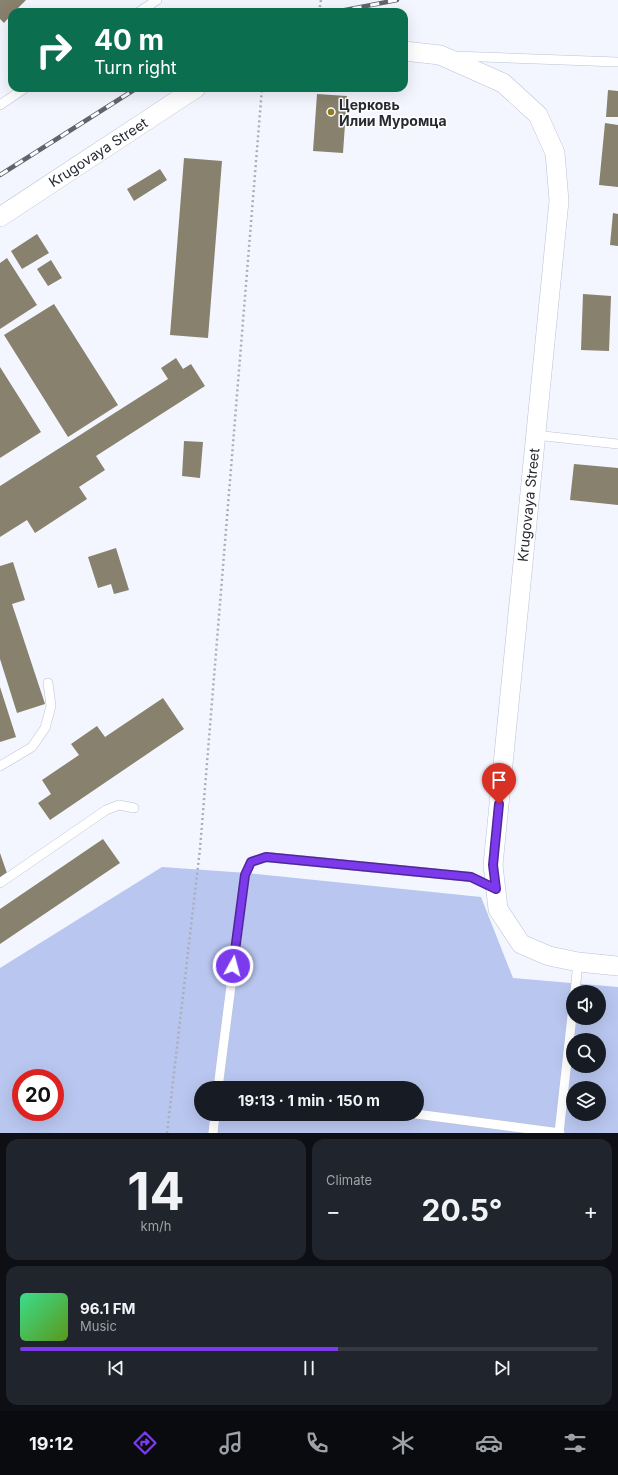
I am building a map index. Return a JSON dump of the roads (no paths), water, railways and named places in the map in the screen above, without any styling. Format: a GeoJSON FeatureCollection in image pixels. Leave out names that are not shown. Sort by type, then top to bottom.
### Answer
{"type":"FeatureCollection","features":[{"type":"Feature","properties":{"kind":"street","name":"Krugovaya Street"},"geometry":{"type":"LineString","coordinates":[[408,51],[440,55],[503,83],[538,115],[554,153],[559,201],[493,865],[498,909],[521,944],[549,956],[578,962],[618,966]]}},
{"type":"Feature","properties":{"kind":"street","name":"Krugovaya Street"},"geometry":{"type":"LineString","coordinates":[[0,217],[190,92]]}},
{"type":"Feature","properties":{"kind":"lane"},"geometry":{"type":"LineString","coordinates":[[146,8],[157,0]]}},
{"type":"Feature","properties":{"kind":"lane"},"geometry":{"type":"LineString","coordinates":[[440,55],[618,62]]}},
{"type":"Feature","properties":{"kind":"lane"},"geometry":{"type":"LineString","coordinates":[[0,105],[19,92]]}},
{"type":"Feature","properties":{"kind":"lane"},"geometry":{"type":"LineString","coordinates":[[535,435],[618,444]]}},
{"type":"Feature","properties":{"kind":"lane"},"geometry":{"type":"LineString","coordinates":[[0,766],[32,747],[45,728],[51,706],[48,683]]}},
{"type":"Feature","properties":{"kind":"lane"},"geometry":{"type":"LineString","coordinates":[[0,883],[106,810],[119,806],[134,808]]}},
{"type":"Feature","properties":{"kind":"lane"},"geometry":{"type":"LineString","coordinates":[[219,1081],[245,875],[251,862],[266,857],[471,877],[496,889]]}},
{"type":"Feature","properties":{"kind":"lane"},"geometry":{"type":"LineString","coordinates":[[576,985],[578,962]]}},
{"type":"Feature","properties":{"kind":"lane"},"geometry":{"type":"LineString","coordinates":[[424,1115],[559,1133],[571,1025]]}},
{"type":"Feature","properties":{"kind":"lane"},"geometry":{"type":"LineString","coordinates":[[213,1133],[214,1121]]}},
{"type":"Feature","properties":{"kind":"railway"},"geometry":{"type":"LineString","coordinates":[[356,8],[397,0]]}},
{"type":"Feature","properties":{"kind":"railway"},"geometry":{"type":"LineString","coordinates":[[0,175],[131,92]]}},
{"type":"Feature","properties":{"kind":"place","name":"Церковь Илии Муромца"},"geometry":{"type":"Point","coordinates":[331,112]}}]}
